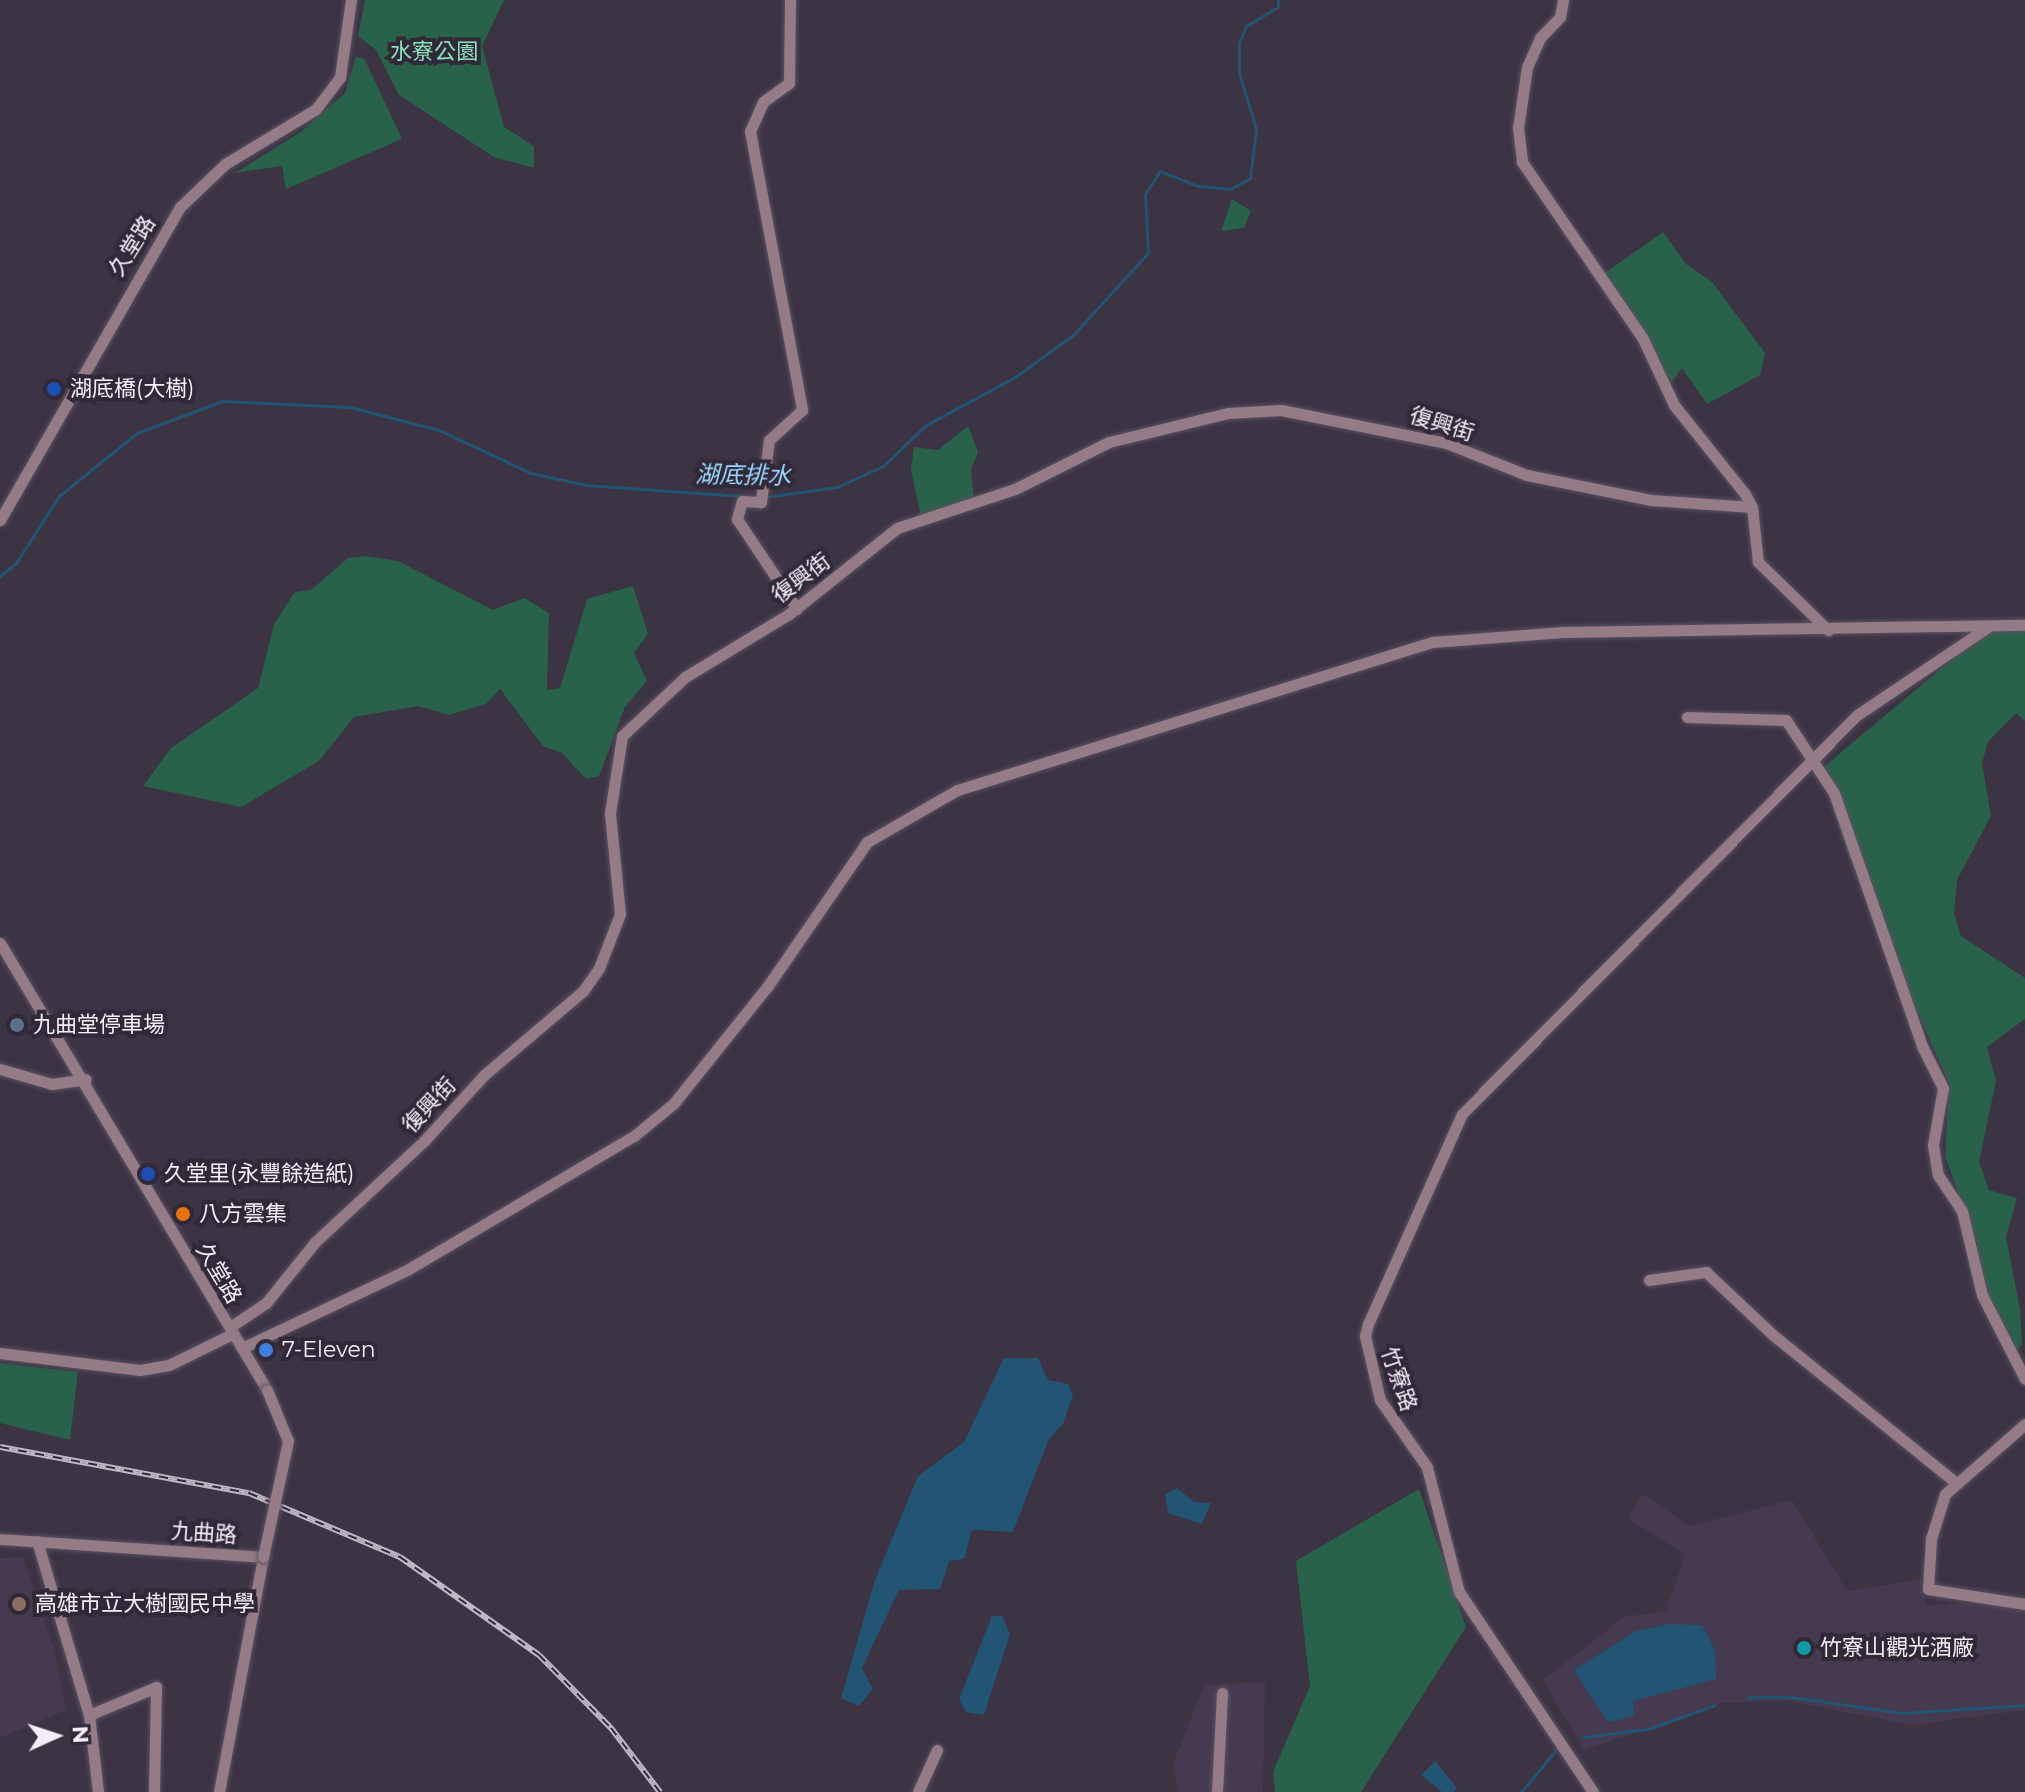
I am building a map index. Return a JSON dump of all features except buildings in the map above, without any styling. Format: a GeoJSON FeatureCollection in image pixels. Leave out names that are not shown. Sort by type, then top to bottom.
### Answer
{"type":"FeatureCollection","features":[{"type":"Feature","properties":{"kind":"street","name":"久堂路"},"geometry":{"type":"LineString","coordinates":[[0,520],[180,207],[225,164],[316,109],[340,77],[351,0]]}},
{"type":"Feature","properties":{"kind":"street"},"geometry":{"type":"LineString","coordinates":[[790,0],[789,83],[763,102],[750,131],[802,410],[769,440],[761,502],[742,501],[737,519],[797,609]]}},
{"type":"Feature","properties":{"kind":"street"},"geometry":{"type":"LineString","coordinates":[[1563,0],[1560,17],[1527,67],[1518,128],[1522,162],[1643,339],[1674,405],[1752,507],[1758,562],[1828,630]]}},
{"type":"Feature","properties":{"kind":"street","name":"復興街"},"geometry":{"type":"LineString","coordinates":[[0,1353],[140,1370],[169,1365],[232,1330],[266,1303],[315,1242],[424,1141],[484,1075],[583,991],[613,945],[620,914],[610,813],[622,736],[685,677],[797,609],[897,528],[1015,489],[1109,442],[1138,440],[1228,413],[1314,412],[1446,443],[1527,475],[1651,500],[1752,507]]}},
{"type":"Feature","properties":{"kind":"street"},"geometry":{"type":"LineString","coordinates":[[242,1348],[407,1270],[634,1136],[674,1103],[758,999],[867,842],[957,790],[1433,642],[1563,632],[2025,625]]}},
{"type":"Feature","properties":{"kind":"street","name":"竹寮路"},"geometry":{"type":"LineString","coordinates":[[1593,1792],[1459,1592],[1427,1467],[1380,1400],[1365,1336],[1462,1114],[1857,715],[1988,627]]}},
{"type":"Feature","properties":{"kind":"street"},"geometry":{"type":"LineString","coordinates":[[1687,717],[1786,720],[1834,793],[1923,1048],[1943,1088],[1933,1145],[1935,1166],[1965,1221],[1982,1295],[2025,1379]]}},
{"type":"Feature","properties":{"kind":"street","name":"久堂路"},"geometry":{"type":"LineString","coordinates":[[0,943],[86,1079],[267,1390],[288,1441],[263,1557]]}},
{"type":"Feature","properties":{"kind":"street"},"geometry":{"type":"LineString","coordinates":[[0,1069],[52,1084],[86,1079]]}},
{"type":"Feature","properties":{"kind":"street"},"geometry":{"type":"LineString","coordinates":[[1649,1280],[1706,1272],[1773,1335],[1955,1482]]}},
{"type":"Feature","properties":{"kind":"street"},"geometry":{"type":"LineString","coordinates":[[2025,1424],[1955,1482],[1931,1539],[1928,1589],[2025,1604]]}},
{"type":"Feature","properties":{"kind":"street","name":"九曲路"},"geometry":{"type":"LineString","coordinates":[[0,1539],[263,1557],[219,1792]]}},
{"type":"Feature","properties":{"kind":"street"},"geometry":{"type":"LineString","coordinates":[[37,1541],[89,1715],[98,1792]]}},
{"type":"Feature","properties":{"kind":"street"},"geometry":{"type":"LineString","coordinates":[[89,1715],[156,1687],[154,1792]]}},
{"type":"Feature","properties":{"kind":"street"},"geometry":{"type":"LineString","coordinates":[[1217,1792],[1222,1693]]}},
{"type":"Feature","properties":{"kind":"street"},"geometry":{"type":"LineString","coordinates":[[918,1792],[937,1750]]}},
{"type":"Feature","properties":{"kind":"shaded area","name":"竹寮山觀光酒廠"},"geometry":{"type":"Polygon","coordinates":[[[1643,1494],[1689,1526],[1792,1500],[1847,1591],[1922,1579],[1927,1606],[2002,1599],[2025,1608],[2025,1710],[1912,1725],[1790,1701],[1723,1703],[1584,1750],[1543,1680],[1624,1617],[1666,1611],[1685,1555],[1628,1518],[1643,1494]]]}},
{"type":"Feature","properties":{"kind":"shaded area","name":"高雄市立大樹國民中學"},"geometry":{"type":"Polygon","coordinates":[[[0,1558],[23,1558],[54,1649],[66,1710],[0,1738],[0,1558]]]}},
{"type":"Feature","properties":{"kind":"shaded area"},"geometry":{"type":"Polygon","coordinates":[[[1265,1682],[1263,1792],[1178,1792],[1173,1764],[1204,1685],[1265,1682]]]}},
{"type":"Feature","properties":{"kind":"green space","name":"水寮公園"},"geometry":{"type":"Polygon","coordinates":[[[365,0],[504,0],[482,46],[504,127],[534,146],[534,168],[494,157],[399,95],[376,50],[358,36],[365,0]]]}},
{"type":"Feature","properties":{"kind":"green space"},"geometry":{"type":"Polygon","coordinates":[[[356,56],[365,60],[402,139],[286,189],[282,166],[235,173],[302,131],[345,93],[356,56]]]}},
{"type":"Feature","properties":{"kind":"green space"},"geometry":{"type":"Polygon","coordinates":[[[1232,199],[1251,211],[1244,228],[1221,231],[1232,199]]]}},
{"type":"Feature","properties":{"kind":"green space"},"geometry":{"type":"Polygon","coordinates":[[[1663,232],[1686,264],[1712,282],[1765,353],[1760,375],[1707,404],[1682,368],[1665,391],[1602,275],[1663,232]]]}},
{"type":"Feature","properties":{"kind":"green space"},"geometry":{"type":"Polygon","coordinates":[[[968,426],[978,452],[971,469],[974,498],[921,517],[911,470],[914,447],[938,450],[968,426]]]}},
{"type":"Feature","properties":{"kind":"green space"},"geometry":{"type":"Polygon","coordinates":[[[365,556],[398,561],[493,610],[524,598],[549,613],[547,690],[560,688],[587,599],[633,586],[648,634],[634,653],[647,681],[625,707],[599,776],[586,779],[562,753],[543,746],[500,689],[486,704],[449,715],[418,706],[354,717],[319,761],[241,807],[143,786],[171,748],[258,688],[274,624],[295,592],[311,590],[348,558],[365,556]]]}},
{"type":"Feature","properties":{"kind":"green space"},"geometry":{"type":"Polygon","coordinates":[[[1991,627],[2025,630],[2025,721],[2016,713],[1988,742],[1982,763],[1991,816],[1957,880],[1954,913],[1961,936],[2025,978],[2025,1019],[1987,1047],[1996,1081],[1979,1162],[1989,1190],[2017,1198],[2006,1237],[2020,1309],[2022,1344],[2016,1352],[1993,1324],[1977,1244],[1945,1156],[1949,1083],[1850,859],[1820,770],[1991,627]]]}},
{"type":"Feature","properties":{"kind":"green space"},"geometry":{"type":"Polygon","coordinates":[[[0,1363],[78,1372],[70,1440],[0,1423],[0,1363]]]}},
{"type":"Feature","properties":{"kind":"green space"},"geometry":{"type":"Polygon","coordinates":[[[1419,1489],[1466,1627],[1361,1792],[1275,1792],[1273,1772],[1310,1686],[1296,1561],[1419,1489]]]}},
{"type":"Feature","properties":{"kind":"water"},"geometry":{"type":"Polygon","coordinates":[[[1004,1358],[1038,1358],[1048,1380],[1068,1384],[1073,1395],[1063,1424],[1048,1441],[1013,1532],[972,1530],[964,1559],[949,1561],[940,1589],[899,1590],[862,1668],[873,1689],[859,1706],[841,1698],[875,1580],[918,1476],[964,1442],[1004,1358]]]}},
{"type":"Feature","properties":{"kind":"water"},"geometry":{"type":"Polygon","coordinates":[[[1177,1488],[1194,1502],[1211,1503],[1202,1524],[1168,1513],[1165,1494],[1177,1488]]]}},
{"type":"Feature","properties":{"kind":"water"},"geometry":{"type":"Polygon","coordinates":[[[992,1616],[1002,1616],[1010,1634],[984,1715],[966,1712],[959,1699],[992,1616]]]}},
{"type":"Feature","properties":{"kind":"water"},"geometry":{"type":"Polygon","coordinates":[[[1669,1624],[1702,1625],[1715,1650],[1716,1679],[1633,1701],[1634,1716],[1608,1722],[1574,1670],[1636,1631],[1669,1624]]]}},
{"type":"Feature","properties":{"kind":"water"},"geometry":{"type":"Polygon","coordinates":[[[1435,1761],[1457,1788],[1453,1792],[1442,1792],[1421,1775],[1435,1761]]]}},
{"type":"Feature","properties":{"kind":"waterway","name":"湖底排水"},"geometry":{"type":"LineString","coordinates":[[765,497],[837,487],[883,466],[926,425],[1015,377],[1073,335],[1148,253],[1145,194],[1160,171],[1198,186],[1230,189],[1250,178],[1256,129],[1239,73],[1239,43],[1246,26],[1278,7],[1278,0]]}},
{"type":"Feature","properties":{"kind":"waterway","name":"湖底排水"},"geometry":{"type":"LineString","coordinates":[[0,576],[16,563],[59,496],[137,433],[222,401],[350,407],[439,430],[531,473],[586,485],[741,496]]}},
{"type":"Feature","properties":{"kind":"waterway"},"geometry":{"type":"LineString","coordinates":[[1748,1697],[1792,1697],[1902,1713],[2025,1705]]}},
{"type":"Feature","properties":{"kind":"waterway"},"geometry":{"type":"LineString","coordinates":[[1583,1737],[1648,1729],[1715,1705]]}},
{"type":"Feature","properties":{"kind":"waterway"},"geometry":{"type":"LineString","coordinates":[[1521,1792],[1556,1750]]}},
{"type":"Feature","properties":{"kind":"railway"},"geometry":{"type":"LineString","coordinates":[[0,1447],[249,1493],[400,1557],[539,1655],[611,1728],[660,1792]]}},
{"type":"Feature","properties":{"kind":"place","name":"湖底橋(大樹)"},"geometry":{"type":"Point","coordinates":[54,389]}},
{"type":"Feature","properties":{"kind":"place","name":"九曲堂停車場"},"geometry":{"type":"Point","coordinates":[17,1025]}},
{"type":"Feature","properties":{"kind":"place","name":"久堂里(永豐餘造紙)"},"geometry":{"type":"Point","coordinates":[148,1174]}},
{"type":"Feature","properties":{"kind":"place","name":"八方雲集"},"geometry":{"type":"Point","coordinates":[183,1214]}},
{"type":"Feature","properties":{"kind":"place","name":"7-Eleven"},"geometry":{"type":"Point","coordinates":[266,1350]}},
{"type":"Feature","properties":{"kind":"place","name":"高雄市立大樹國民中學"},"geometry":{"type":"Point","coordinates":[19,1604]}},
{"type":"Feature","properties":{"kind":"place","name":"竹寮山觀光酒廠"},"geometry":{"type":"Point","coordinates":[1804,1648]}}]}
